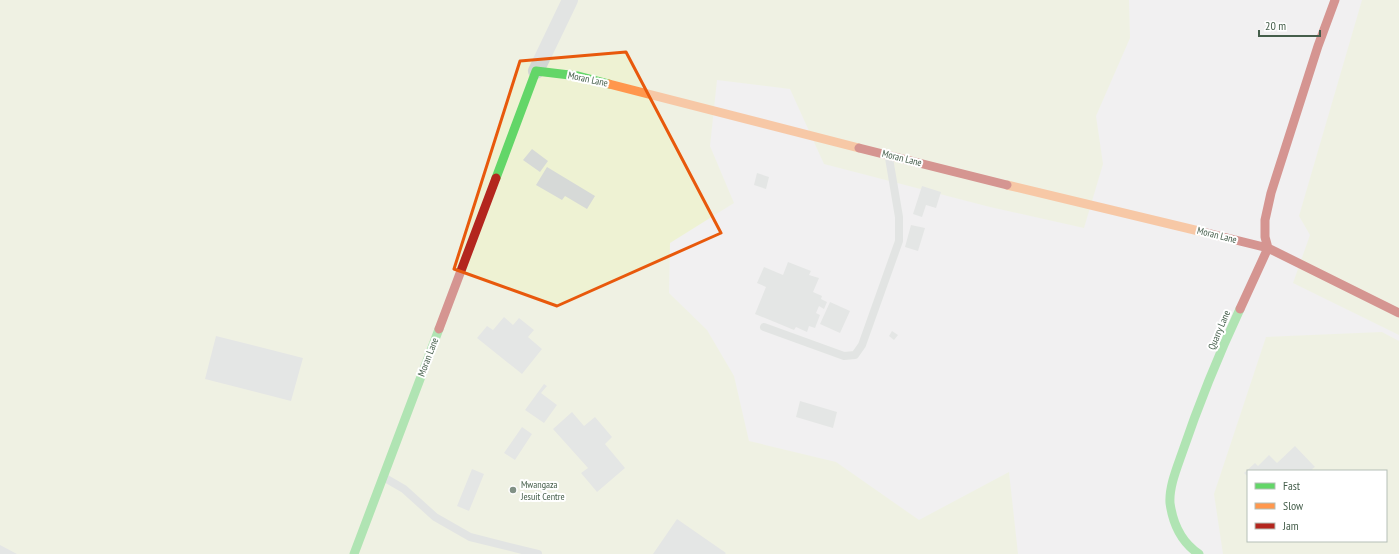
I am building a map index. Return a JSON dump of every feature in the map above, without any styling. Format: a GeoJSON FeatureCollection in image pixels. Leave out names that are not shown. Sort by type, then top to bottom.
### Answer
{"type":"FeatureCollection","features":[{"type":"Feature","properties":{"kind":"street","name":"Moran Lane"},"geometry":{"type":"LineString","coordinates":[[354,554],[536,71],[570,0]]}},
{"type":"Feature","properties":{"kind":"street"},"geometry":{"type":"LineString","coordinates":[[1335,0],[1318,46],[1271,193],[1265,220],[1265,237],[1268,248],[1399,313]]}},
{"type":"Feature","properties":{"kind":"street","name":"Moran Lane"},"geometry":{"type":"LineString","coordinates":[[536,71],[578,76],[889,155],[1268,248]]}},
{"type":"Feature","properties":{"kind":"street","name":"Quarry Lane"},"geometry":{"type":"LineString","coordinates":[[1199,554],[1190,548],[1177,532],[1170,502],[1175,474],[1191,425],[1234,321],[1268,248]]}},
{"type":"Feature","properties":{"kind":"lane"},"geometry":{"type":"LineString","coordinates":[[764,327],[844,356],[855,355],[862,345],[898,241],[900,217],[889,155]]}},
{"type":"Feature","properties":{"kind":"lane"},"geometry":{"type":"LineString","coordinates":[[383,477],[404,489],[435,517],[470,537],[538,554]]}},
{"type":"Feature","properties":{"kind":"highlighted area"},"geometry":{"type":"Polygon","coordinates":[[[626,52],[721,233],[557,306],[454,269],[520,61],[626,52]]]}},
{"type":"Feature","properties":{"kind":"green space"},"geometry":{"type":"Polygon","coordinates":[[[0,0],[1129,0],[1130,38],[1096,116],[1103,164],[1084,228],[990,207],[824,164],[790,89],[717,80],[710,146],[734,203],[670,243],[669,293],[707,330],[734,376],[749,441],[836,462],[919,520],[1009,472],[1018,554],[0,554],[0,0]]]}},
{"type":"Feature","properties":{"kind":"green space"},"geometry":{"type":"Polygon","coordinates":[[[1362,0],[1399,0],[1399,335],[1293,283],[1310,235],[1299,216],[1362,0]]]}},
{"type":"Feature","properties":{"kind":"green space"},"geometry":{"type":"Polygon","coordinates":[[[1382,332],[1399,341],[1399,554],[1223,554],[1214,494],[1266,337],[1382,332]]]}},
{"type":"Feature","properties":{"kind":"building"},"geometry":{"type":"Polygon","coordinates":[[[532,149],[548,161],[540,172],[523,160],[532,149]]]}},
{"type":"Feature","properties":{"kind":"building"},"geometry":{"type":"Polygon","coordinates":[[[547,167],[595,196],[587,209],[565,196],[562,200],[536,185],[547,167]]]}},
{"type":"Feature","properties":{"kind":"building"},"geometry":{"type":"Polygon","coordinates":[[[757,173],[769,177],[766,189],[754,185],[757,173]]]}},
{"type":"Feature","properties":{"kind":"building"},"geometry":{"type":"Polygon","coordinates":[[[922,186],[941,192],[936,208],[926,205],[922,217],[913,214],[922,186]]]}},
{"type":"Feature","properties":{"kind":"building"},"geometry":{"type":"Polygon","coordinates":[[[911,225],[925,228],[918,251],[905,247],[911,225]]]}},
{"type":"Feature","properties":{"kind":"building"},"geometry":{"type":"Polygon","coordinates":[[[788,262],[811,271],[809,275],[819,278],[813,292],[822,296],[821,299],[827,302],[824,309],[819,306],[816,313],[820,315],[815,328],[809,326],[807,332],[796,327],[794,330],[755,314],[766,287],[757,283],[764,267],[783,275],[788,262]]]}},
{"type":"Feature","properties":{"kind":"building"},"geometry":{"type":"Polygon","coordinates":[[[830,302],[850,311],[840,333],[820,324],[830,302]]]}},
{"type":"Feature","properties":{"kind":"building"},"geometry":{"type":"Polygon","coordinates":[[[504,317],[513,325],[519,318],[534,330],[528,337],[542,349],[522,374],[477,338],[487,326],[493,330],[504,317]]]}},
{"type":"Feature","properties":{"kind":"building"},"geometry":{"type":"Polygon","coordinates":[[[892,331],[898,335],[894,340],[889,336],[892,331]]]}},
{"type":"Feature","properties":{"kind":"building"},"geometry":{"type":"Polygon","coordinates":[[[216,336],[303,358],[291,401],[205,379],[216,336]]]}},
{"type":"Feature","properties":{"kind":"building"},"geometry":{"type":"Polygon","coordinates":[[[544,384],[547,386],[541,393],[557,405],[544,423],[525,410],[544,384]]]}},
{"type":"Feature","properties":{"kind":"building"},"geometry":{"type":"Polygon","coordinates":[[[800,401],[837,412],[833,428],[796,417],[800,401]]]}},
{"type":"Feature","properties":{"kind":"building"},"geometry":{"type":"Polygon","coordinates":[[[572,412],[584,426],[595,417],[612,437],[605,444],[625,468],[597,492],[581,473],[588,468],[553,429],[572,412]]]}},
{"type":"Feature","properties":{"kind":"building"},"geometry":{"type":"Polygon","coordinates":[[[522,427],[532,434],[515,460],[504,453],[522,427]]]}},
{"type":"Feature","properties":{"kind":"building"},"geometry":{"type":"Polygon","coordinates":[[[1295,446],[1315,467],[1312,469],[1313,470],[1247,470],[1255,463],[1258,466],[1269,455],[1277,463],[1295,446]]]}},
{"type":"Feature","properties":{"kind":"building"},"geometry":{"type":"Polygon","coordinates":[[[472,469],[484,474],[469,511],[457,506],[472,469]]]}},
{"type":"Feature","properties":{"kind":"building"},"geometry":{"type":"Polygon","coordinates":[[[677,519],[726,553],[653,554],[677,519]]]}},
{"type":"Feature","properties":{"kind":"building"},"geometry":{"type":"Polygon","coordinates":[[[0,545],[17,554],[0,554],[0,545]]]}},
{"type":"Feature","properties":{"kind":"traffic: fast"},"geometry":{"type":"LineString","coordinates":[[496,178],[536,71],[578,76],[609,84]]}},
{"type":"Feature","properties":{"kind":"traffic: fast"},"geometry":{"type":"LineString","coordinates":[[1199,554],[1187,544],[1173,519],[1170,503],[1173,479],[1201,400],[1240,309]]}},
{"type":"Feature","properties":{"kind":"traffic: fast"},"geometry":{"type":"LineString","coordinates":[[354,554],[439,329]]}},
{"type":"Feature","properties":{"kind":"traffic: slow"},"geometry":{"type":"LineString","coordinates":[[609,84],[859,148]]}},
{"type":"Feature","properties":{"kind":"traffic: slow"},"geometry":{"type":"LineString","coordinates":[[1007,185],[1203,232]]}},
{"type":"Feature","properties":{"kind":"traffic: jam"},"geometry":{"type":"LineString","coordinates":[[1203,232],[1268,248],[1265,237],[1265,220],[1271,193],[1318,46],[1335,0]]}},
{"type":"Feature","properties":{"kind":"traffic: jam"},"geometry":{"type":"LineString","coordinates":[[859,148],[1007,185]]}},
{"type":"Feature","properties":{"kind":"traffic: jam"},"geometry":{"type":"LineString","coordinates":[[439,329],[496,178]]}},
{"type":"Feature","properties":{"kind":"traffic: jam"},"geometry":{"type":"LineString","coordinates":[[1240,309],[1268,248],[1399,313]]}},
{"type":"Feature","properties":{"kind":"place","name":"Mwangaza Jesuit Centre"},"geometry":{"type":"Point","coordinates":[513,490]}}]}
